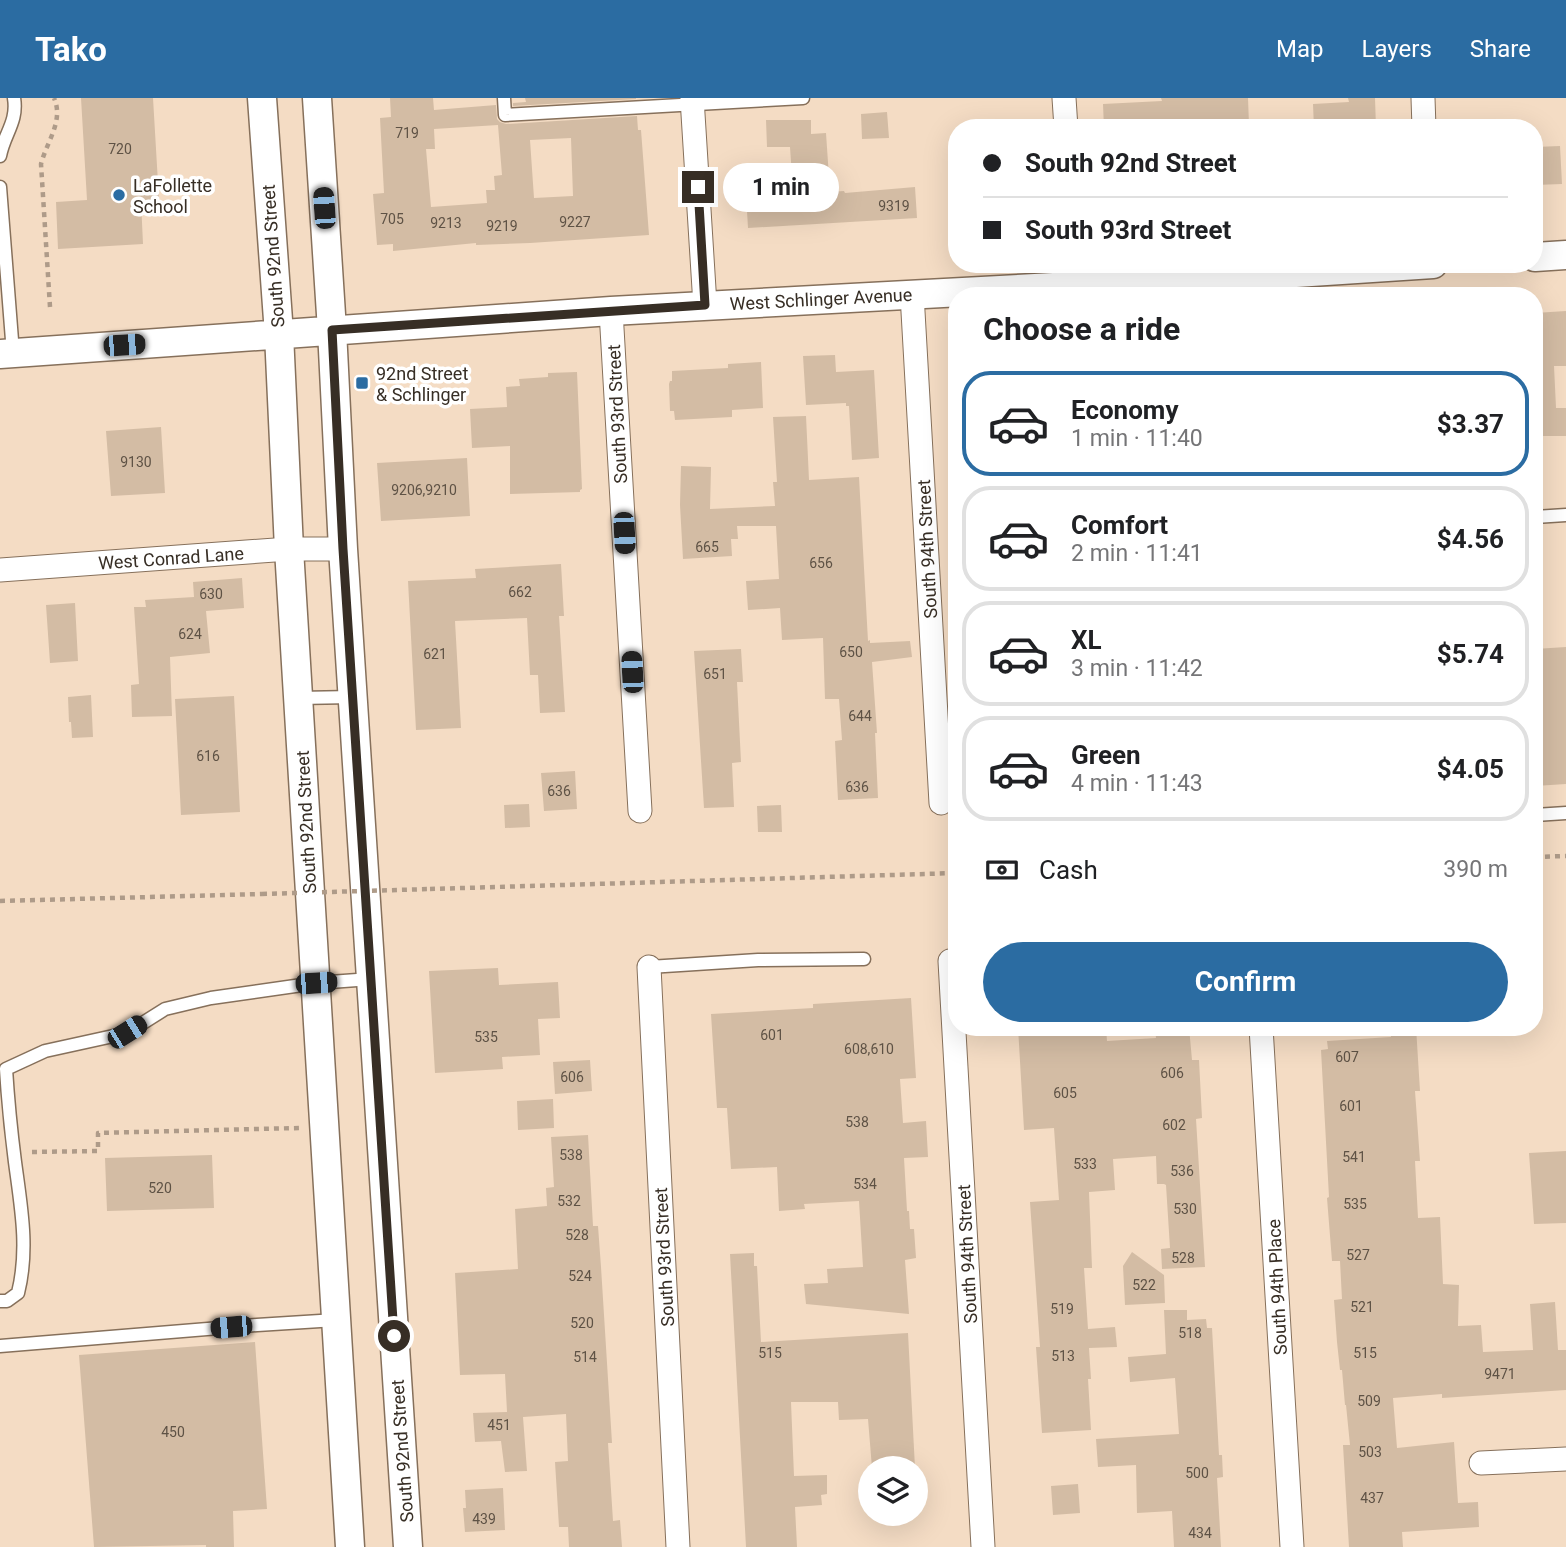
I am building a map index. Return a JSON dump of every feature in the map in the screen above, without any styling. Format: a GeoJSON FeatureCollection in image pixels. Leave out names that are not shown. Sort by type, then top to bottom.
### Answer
{"type":"FeatureCollection","features":[{"type":"Feature","properties":{"kind":"street","name":"South 92nd Street"},"geometry":{"type":"LineString","coordinates":[[262,98],[279,334],[289,549],[350,1547]]}},
{"type":"Feature","properties":{"kind":"street","name":"South 92nd Street"},"geometry":{"type":"LineString","coordinates":[[317,98],[343,549],[408,1547]]}},
{"type":"Feature","properties":{"kind":"street"},"geometry":{"type":"LineString","coordinates":[[1064,98],[1065,119]]}},
{"type":"Feature","properties":{"kind":"street"},"geometry":{"type":"LineString","coordinates":[[1423,98],[1424,119]]}},
{"type":"Feature","properties":{"kind":"street"},"geometry":{"type":"LineString","coordinates":[[693,101],[705,305]]}},
{"type":"Feature","properties":{"kind":"street"},"geometry":{"type":"LineString","coordinates":[[1543,256],[1566,255]]}},
{"type":"Feature","properties":{"kind":"street","name":"West Schlinger Avenue"},"geometry":{"type":"LineString","coordinates":[[977,287],[1074,275],[1219,287],[1349,273]]}},
{"type":"Feature","properties":{"kind":"street","name":"West Schlinger Avenue"},"geometry":{"type":"LineString","coordinates":[[7,354],[611,311],[912,295],[948,291]]}},
{"type":"Feature","properties":{"kind":"street","name":"South 94th Street"},"geometry":{"type":"LineString","coordinates":[[912,295],[941,803]]}},
{"type":"Feature","properties":{"kind":"street","name":"South 93rd Street"},"geometry":{"type":"LineString","coordinates":[[611,311],[640,811]]}},
{"type":"Feature","properties":{"kind":"street","name":"West Conrad Lane"},"geometry":{"type":"LineString","coordinates":[[0,570],[289,549],[343,549]]}},
{"type":"Feature","properties":{"kind":"street","name":"South 93rd Street"},"geometry":{"type":"LineString","coordinates":[[649,967],[678,1547]]}},
{"type":"Feature","properties":{"kind":"street","name":"South 94th Street"},"geometry":{"type":"LineString","coordinates":[[954,1036],[983,1547]]}},
{"type":"Feature","properties":{"kind":"street","name":"South 94th Place"},"geometry":{"type":"LineString","coordinates":[[1262,1036],[1292,1547]]}},
{"type":"Feature","properties":{"kind":"street"},"geometry":{"type":"LineString","coordinates":[[1481,1463],[1566,1458]]}},
{"type":"Feature","properties":{"kind":"lane"},"geometry":{"type":"LineString","coordinates":[[0,156],[16,109],[13,98]]}},
{"type":"Feature","properties":{"kind":"lane"},"geometry":{"type":"LineString","coordinates":[[504,98],[505,115],[693,101],[803,98]]}},
{"type":"Feature","properties":{"kind":"lane"},"geometry":{"type":"LineString","coordinates":[[0,187],[7,354]]}},
{"type":"Feature","properties":{"kind":"lane"},"geometry":{"type":"LineString","coordinates":[[1543,516],[1566,515]]}},
{"type":"Feature","properties":{"kind":"lane"},"geometry":{"type":"LineString","coordinates":[[298,698],[353,697]]}},
{"type":"Feature","properties":{"kind":"lane"},"geometry":{"type":"LineString","coordinates":[[1543,814],[1566,813]]}},
{"type":"Feature","properties":{"kind":"lane"},"geometry":{"type":"LineString","coordinates":[[649,967],[758,960],[864,959]]}},
{"type":"Feature","properties":{"kind":"lane"},"geometry":{"type":"LineString","coordinates":[[0,1301],[7,1301],[18,1293],[22,1278],[24,1238],[3,1070],[45,1051],[127,1032],[165,1009],[211,998],[316,983],[371,979]]}},
{"type":"Feature","properties":{"kind":"lane"},"geometry":{"type":"LineString","coordinates":[[0,1346],[336,1320]]}},
{"type":"Feature","properties":{"kind":"path"},"geometry":{"type":"LineString","coordinates":[[50,307],[41,164],[58,117],[54,98]]}},
{"type":"Feature","properties":{"kind":"path"},"geometry":{"type":"LineString","coordinates":[[1543,857],[1566,856]]}},
{"type":"Feature","properties":{"kind":"path"},"geometry":{"type":"LineString","coordinates":[[0,901],[948,873]]}},
{"type":"Feature","properties":{"kind":"path"},"geometry":{"type":"LineString","coordinates":[[13,1153],[98,1151],[97,1133],[299,1128]]}},
{"type":"Feature","properties":{"kind":"building"},"geometry":{"type":"Polygon","coordinates":[[[81,98],[153,98],[159,200],[141,201],[143,244],[58,249],[56,202],[87,200],[81,98]]]}},
{"type":"Feature","properties":{"kind":"building"},"geometry":{"type":"Polygon","coordinates":[[[390,98],[433,98],[434,110],[496,105],[497,119],[506,124],[637,116],[638,130],[641,130],[649,235],[530,243],[476,243],[393,251],[393,244],[377,245],[373,194],[384,193],[380,118],[391,117],[390,98]],[[498,125],[434,129],[435,149],[426,149],[431,207],[487,203],[486,190],[495,190],[494,176],[502,175],[498,125]],[[571,138],[530,140],[534,198],[573,196],[571,138]]]}},
{"type":"Feature","properties":{"kind":"building"},"geometry":{"type":"Polygon","coordinates":[[[525,98],[636,99],[513,106],[513,103],[526,102],[525,98]]]}},
{"type":"Feature","properties":{"kind":"building"},"geometry":{"type":"Polygon","coordinates":[[[1161,98],[1248,98],[1249,119],[1104,119],[1103,104],[1162,101],[1161,98]]]}},
{"type":"Feature","properties":{"kind":"building"},"geometry":{"type":"Polygon","coordinates":[[[1348,98],[1375,98],[1376,119],[1314,119],[1313,104],[1349,102],[1348,98]]]}},
{"type":"Feature","properties":{"kind":"building"},"geometry":{"type":"Polygon","coordinates":[[[887,112],[889,138],[862,139],[861,114],[887,112]]]}},
{"type":"Feature","properties":{"kind":"building"},"geometry":{"type":"Polygon","coordinates":[[[766,120],[811,120],[811,134],[826,133],[830,192],[915,187],[917,218],[748,228],[746,194],[793,191],[790,147],[767,147],[766,120]]]}},
{"type":"Feature","properties":{"kind":"building"},"geometry":{"type":"Polygon","coordinates":[[[1560,146],[1562,184],[1543,185],[1543,147],[1560,146]]]}},
{"type":"Feature","properties":{"kind":"building"},"geometry":{"type":"Polygon","coordinates":[[[1566,311],[1566,366],[1554,366],[1556,408],[1566,408],[1566,436],[1543,436],[1543,312],[1566,311]]]}},
{"type":"Feature","properties":{"kind":"building"},"geometry":{"type":"Polygon","coordinates":[[[835,355],[836,372],[874,370],[879,458],[852,460],[849,406],[846,406],[846,403],[806,405],[803,356],[835,355]]]}},
{"type":"Feature","properties":{"kind":"building"},"geometry":{"type":"Polygon","coordinates":[[[761,362],[763,408],[732,410],[732,417],[675,420],[674,411],[670,411],[669,384],[672,381],[672,371],[728,368],[728,364],[761,362]]]}},
{"type":"Feature","properties":{"kind":"building"},"geometry":{"type":"Polygon","coordinates":[[[577,372],[582,489],[580,492],[510,494],[510,446],[472,448],[470,409],[507,407],[506,387],[520,386],[519,379],[548,377],[548,373],[577,372]]]}},
{"type":"Feature","properties":{"kind":"building"},"geometry":{"type":"Polygon","coordinates":[[[806,416],[809,480],[859,477],[868,641],[910,641],[912,657],[872,662],[878,798],[838,800],[835,741],[842,740],[839,699],[825,699],[823,638],[782,640],[780,608],[748,610],[746,581],[779,579],[776,526],[737,526],[738,539],[731,539],[732,556],[683,559],[681,466],[711,467],[710,509],[775,506],[773,482],[777,482],[773,417],[806,416]]]}},
{"type":"Feature","properties":{"kind":"building"},"geometry":{"type":"Polygon","coordinates":[[[161,427],[165,493],[111,496],[106,431],[161,427]]]}},
{"type":"Feature","properties":{"kind":"building"},"geometry":{"type":"Polygon","coordinates":[[[467,458],[470,516],[381,521],[377,463],[467,458]]]}},
{"type":"Feature","properties":{"kind":"building"},"geometry":{"type":"Polygon","coordinates":[[[561,564],[564,616],[559,616],[565,712],[540,713],[538,675],[530,675],[527,618],[455,621],[461,728],[416,730],[408,581],[476,578],[475,569],[561,564]]]}},
{"type":"Feature","properties":{"kind":"building"},"geometry":{"type":"Polygon","coordinates":[[[242,578],[244,608],[206,611],[210,653],[170,657],[172,716],[132,717],[131,685],[139,684],[134,607],[146,607],[145,600],[194,597],[193,582],[242,578]]]}},
{"type":"Feature","properties":{"kind":"building"},"geometry":{"type":"Polygon","coordinates":[[[75,603],[78,661],[50,663],[46,605],[75,603]]]}},
{"type":"Feature","properties":{"kind":"building"},"geometry":{"type":"Polygon","coordinates":[[[1566,647],[1566,784],[1543,785],[1543,648],[1566,647]]]}},
{"type":"Feature","properties":{"kind":"building"},"geometry":{"type":"Polygon","coordinates":[[[741,649],[743,682],[737,682],[741,762],[732,763],[734,807],[704,808],[694,651],[741,649]]]}},
{"type":"Feature","properties":{"kind":"building"},"geometry":{"type":"Polygon","coordinates":[[[91,695],[93,737],[72,738],[68,697],[91,695]]]}},
{"type":"Feature","properties":{"kind":"building"},"geometry":{"type":"Polygon","coordinates":[[[234,696],[240,812],[181,815],[175,699],[234,696]]]}},
{"type":"Feature","properties":{"kind":"building"},"geometry":{"type":"Polygon","coordinates":[[[575,771],[577,809],[544,811],[541,773],[575,771]]]}},
{"type":"Feature","properties":{"kind":"building"},"geometry":{"type":"Polygon","coordinates":[[[529,804],[530,827],[505,828],[504,805],[529,804]]]}},
{"type":"Feature","properties":{"kind":"building"},"geometry":{"type":"Polygon","coordinates":[[[781,805],[782,832],[758,832],[757,806],[781,805]]]}},
{"type":"Feature","properties":{"kind":"building"},"geometry":{"type":"Polygon","coordinates":[[[498,968],[499,985],[558,982],[560,1018],[538,1019],[540,1055],[502,1057],[503,1069],[435,1073],[429,971],[498,968]]]}},
{"type":"Feature","properties":{"kind":"building"},"geometry":{"type":"Polygon","coordinates":[[[911,998],[916,1078],[900,1079],[903,1123],[926,1121],[928,1157],[904,1158],[907,1211],[910,1229],[914,1229],[916,1258],[905,1260],[909,1314],[806,1304],[804,1284],[828,1283],[827,1269],[863,1267],[859,1201],[804,1204],[805,1209],[779,1211],[777,1167],[731,1169],[727,1108],[717,1108],[711,1014],[813,1008],[813,1004],[911,998]]]}},
{"type":"Feature","properties":{"kind":"building"},"geometry":{"type":"Polygon","coordinates":[[[1019,1036],[1107,1036],[1107,1041],[1190,1036],[1192,1060],[1199,1060],[1202,1118],[1196,1119],[1205,1267],[1162,1269],[1161,1249],[1170,1248],[1166,1185],[1157,1184],[1156,1156],[1113,1159],[1115,1190],[1089,1192],[1092,1268],[1084,1268],[1088,1329],[1115,1327],[1117,1347],[1089,1348],[1091,1430],[1042,1433],[1036,1347],[1040,1347],[1030,1202],[1059,1200],[1054,1128],[1024,1130],[1019,1036]]]}},
{"type":"Feature","properties":{"kind":"building"},"geometry":{"type":"Polygon","coordinates":[[[1417,1036],[1420,1091],[1415,1091],[1420,1161],[1415,1161],[1418,1218],[1440,1217],[1443,1284],[1459,1285],[1458,1326],[1481,1325],[1483,1352],[1533,1350],[1530,1304],[1555,1302],[1558,1350],[1566,1350],[1566,1390],[1442,1398],[1442,1394],[1393,1398],[1397,1448],[1454,1442],[1458,1503],[1478,1502],[1479,1527],[1402,1532],[1403,1547],[1349,1547],[1343,1445],[1350,1445],[1334,1300],[1342,1299],[1340,1261],[1332,1261],[1321,1050],[1328,1049],[1327,1041],[1417,1036]]]}},
{"type":"Feature","properties":{"kind":"building"},"geometry":{"type":"Polygon","coordinates":[[[590,1060],[592,1091],[555,1094],[553,1062],[590,1060]]]}},
{"type":"Feature","properties":{"kind":"building"},"geometry":{"type":"Polygon","coordinates":[[[553,1099],[554,1128],[518,1130],[517,1101],[553,1099]]]}},
{"type":"Feature","properties":{"kind":"building"},"geometry":{"type":"Polygon","coordinates":[[[588,1135],[593,1226],[598,1226],[601,1267],[612,1443],[608,1443],[613,1521],[620,1520],[622,1547],[569,1547],[568,1527],[559,1527],[555,1462],[568,1461],[566,1414],[523,1417],[527,1471],[505,1472],[501,1441],[475,1442],[473,1413],[507,1412],[505,1374],[460,1375],[455,1273],[518,1269],[515,1209],[547,1206],[546,1188],[554,1187],[551,1137],[588,1135]]]}},
{"type":"Feature","properties":{"kind":"building"},"geometry":{"type":"Polygon","coordinates":[[[1566,1151],[1566,1223],[1534,1224],[1529,1153],[1566,1151]]]}},
{"type":"Feature","properties":{"kind":"building"},"geometry":{"type":"Polygon","coordinates":[[[212,1155],[214,1208],[107,1211],[105,1158],[212,1155]]]}},
{"type":"Feature","properties":{"kind":"building"},"geometry":{"type":"Polygon","coordinates":[[[1132,1252],[1164,1275],[1165,1303],[1125,1305],[1123,1266],[1132,1252]]]}},
{"type":"Feature","properties":{"kind":"building"},"geometry":{"type":"Polygon","coordinates":[[[754,1253],[761,1342],[908,1333],[914,1456],[871,1456],[868,1419],[839,1420],[838,1402],[791,1402],[794,1476],[827,1475],[827,1494],[821,1495],[822,1505],[795,1507],[797,1547],[746,1547],[730,1254],[754,1253]]]}},
{"type":"Feature","properties":{"kind":"building"},"geometry":{"type":"Polygon","coordinates":[[[1164,1310],[1187,1310],[1187,1320],[1206,1319],[1207,1328],[1212,1328],[1219,1455],[1222,1455],[1223,1477],[1217,1478],[1221,1547],[1174,1547],[1172,1511],[1137,1513],[1136,1465],[1098,1467],[1096,1439],[1179,1434],[1175,1378],[1130,1382],[1128,1357],[1166,1354],[1164,1310]]]}},
{"type":"Feature","properties":{"kind":"building"},"geometry":{"type":"Polygon","coordinates":[[[255,1342],[267,1509],[233,1511],[234,1547],[94,1547],[79,1355],[255,1342]]]}},
{"type":"Feature","properties":{"kind":"building"},"geometry":{"type":"Polygon","coordinates":[[[1078,1484],[1080,1513],[1053,1515],[1051,1486],[1078,1484]]]}},
{"type":"Feature","properties":{"kind":"building"},"geometry":{"type":"Polygon","coordinates":[[[503,1488],[505,1530],[465,1532],[465,1490],[503,1488]]]}},
{"type":"Feature","properties":{"kind":"place","name":"LaFollette School"},"geometry":{"type":"Point","coordinates":[119,195]}},
{"type":"Feature","properties":{"kind":"place","name":"92nd Street & Schlinger"},"geometry":{"type":"Point","coordinates":[362,383]}},
{"type":"Feature","properties":{"kind":"route"},"geometry":{"type":"LineString","coordinates":[[394,1336],[343,549],[332,330],[705,305],[698,187]]}}]}
